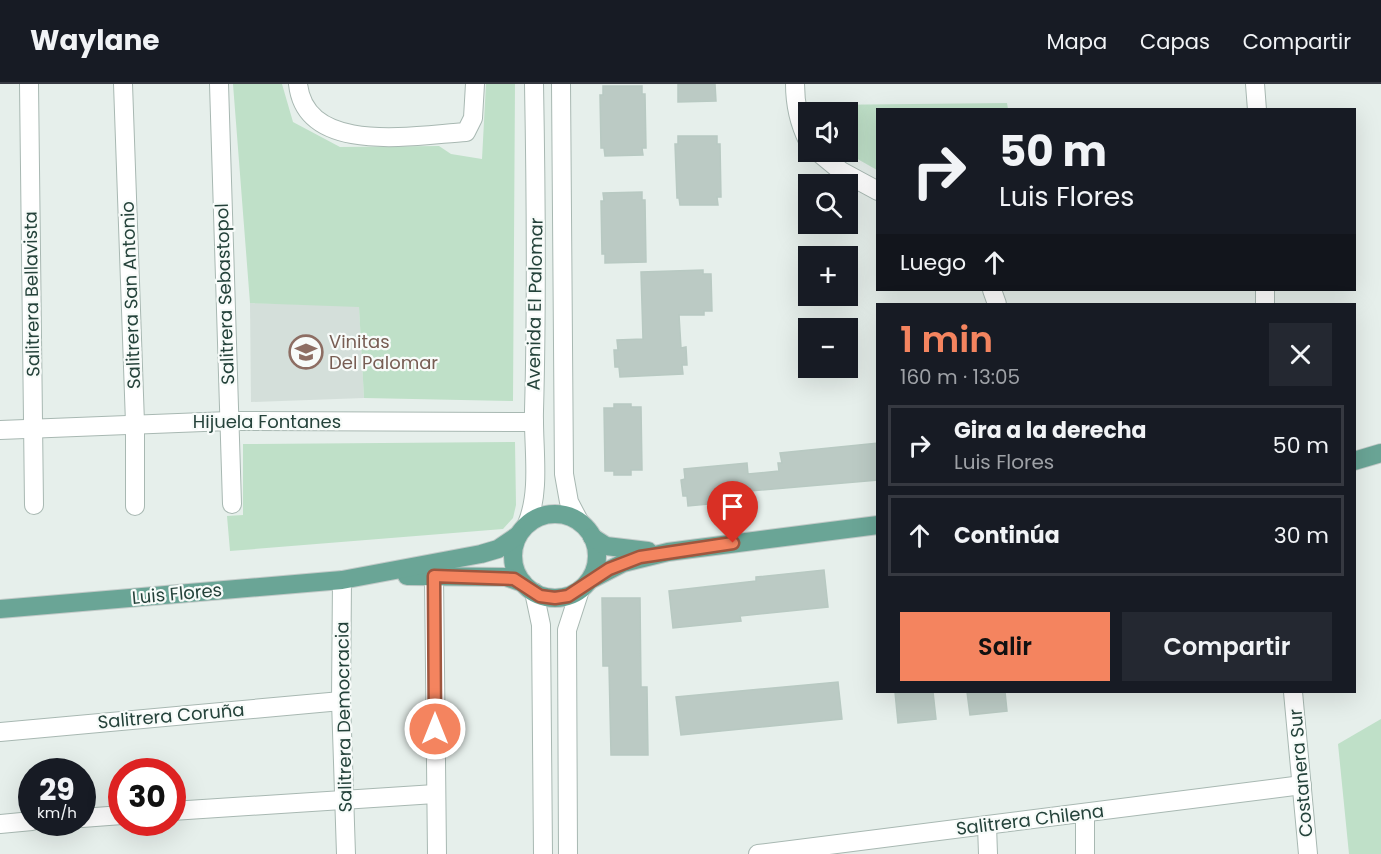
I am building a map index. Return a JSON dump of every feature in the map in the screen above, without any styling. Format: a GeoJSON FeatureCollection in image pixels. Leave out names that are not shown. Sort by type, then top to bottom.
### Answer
{"type":"FeatureCollection","features":[{"type":"Feature","properties":{"kind":"main road"},"geometry":{"type":"LineString","coordinates":[[1356,460],[1381,453]]}},
{"type":"Feature","properties":{"kind":"main road"},"geometry":{"type":"LineString","coordinates":[[668,552],[606,546],[592,537],[579,521],[567,515],[553,513],[539,516],[522,530],[513,549],[513,564],[529,588],[555,598],[568,596],[623,563],[668,552],[876,525]]}},
{"type":"Feature","properties":{"kind":"main road","name":"Luis Flores"},"geometry":{"type":"LineString","coordinates":[[348,579],[481,554],[498,549],[522,530]]}},
{"type":"Feature","properties":{"kind":"main road"},"geometry":{"type":"LineString","coordinates":[[585,585],[596,568],[597,555],[592,537]]}},
{"type":"Feature","properties":{"kind":"main road","name":"Luis Flores"},"geometry":{"type":"LineString","coordinates":[[0,609],[348,579],[434,576],[506,578],[529,588]]}},
{"type":"Feature","properties":{"kind":"street","name":"Salitrera Bellavista"},"geometry":{"type":"LineString","coordinates":[[29,84],[34,505]]}},
{"type":"Feature","properties":{"kind":"street","name":"Salitrera San Antonio"},"geometry":{"type":"LineString","coordinates":[[123,84],[135,423],[135,506]]}},
{"type":"Feature","properties":{"kind":"street","name":"Salitrera Sebastopol"},"geometry":{"type":"LineString","coordinates":[[219,84],[232,504]]}},
{"type":"Feature","properties":{"kind":"street"},"geometry":{"type":"LineString","coordinates":[[298,84],[307,109],[320,124],[338,132],[361,137],[466,132],[473,118],[475,84]]}},
{"type":"Feature","properties":{"kind":"street","name":"Avenida El Palomar"},"geometry":{"type":"LineString","coordinates":[[522,530],[533,500],[538,263],[534,84]]}},
{"type":"Feature","properties":{"kind":"street","name":"Avenida El Palomar"},"geometry":{"type":"LineString","coordinates":[[561,84],[564,474],[569,502],[579,521]]}},
{"type":"Feature","properties":{"kind":"street"},"geometry":{"type":"LineString","coordinates":[[795,84],[795,102],[798,113]]}},
{"type":"Feature","properties":{"kind":"street"},"geometry":{"type":"LineString","coordinates":[[1255,84],[1257,108]]}},
{"type":"Feature","properties":{"kind":"street"},"geometry":{"type":"LineString","coordinates":[[830,162],[841,171],[876,190]]}},
{"type":"Feature","properties":{"kind":"street","name":"Hijuela Fontanes"},"geometry":{"type":"LineString","coordinates":[[0,430],[229,421],[534,422]]}},
{"type":"Feature","properties":{"kind":"street"},"geometry":{"type":"LineString","coordinates":[[434,576],[436,854]]}},
{"type":"Feature","properties":{"kind":"street","name":"Salitrera Democracia"},"geometry":{"type":"LineString","coordinates":[[346,854],[341,701],[348,579]]}},
{"type":"Feature","properties":{"kind":"street"},"geometry":{"type":"LineString","coordinates":[[567,854],[567,630],[571,613],[585,585]]}},
{"type":"Feature","properties":{"kind":"street"},"geometry":{"type":"LineString","coordinates":[[529,588],[540,625],[543,854]]}},
{"type":"Feature","properties":{"kind":"street","name":"Costanera Sur"},"geometry":{"type":"LineString","coordinates":[[1293,693],[1308,854]]}},
{"type":"Feature","properties":{"kind":"street","name":"Salitrera Coruña"},"geometry":{"type":"LineString","coordinates":[[0,732],[341,701]]}},
{"type":"Feature","properties":{"kind":"street","name":"Salitrera Chilena"},"geometry":{"type":"LineString","coordinates":[[758,854],[897,845],[987,825],[1302,785]]}},
{"type":"Feature","properties":{"kind":"street"},"geometry":{"type":"LineString","coordinates":[[186,810],[435,794]]}},
{"type":"Feature","properties":{"kind":"street"},"geometry":{"type":"LineString","coordinates":[[1085,813],[1085,854]]}},
{"type":"Feature","properties":{"kind":"street"},"geometry":{"type":"LineString","coordinates":[[0,824],[18,822]]}},
{"type":"Feature","properties":{"kind":"street"},"geometry":{"type":"LineString","coordinates":[[987,825],[988,854]]}},
{"type":"Feature","properties":{"kind":"shaded area","name":"Vinitas Del Palomar"},"geometry":{"type":"Polygon","coordinates":[[[250,303],[359,306],[364,398],[251,402],[250,303]]]}},
{"type":"Feature","properties":{"kind":"green space"},"geometry":{"type":"Polygon","coordinates":[[[233,84],[282,84],[293,122],[340,147],[439,146],[451,154],[482,159],[486,84],[515,84],[513,401],[364,398],[359,307],[250,303],[233,84]]]}},
{"type":"Feature","properties":{"kind":"green space"},"geometry":{"type":"Polygon","coordinates":[[[1007,103],[1008,108],[876,108],[876,169],[858,159],[858,105],[1007,103]]]}},
{"type":"Feature","properties":{"kind":"green space"},"geometry":{"type":"Polygon","coordinates":[[[515,442],[516,505],[513,518],[503,529],[230,551],[227,516],[243,515],[243,444],[515,442]]]}},
{"type":"Feature","properties":{"kind":"green space"},"geometry":{"type":"Polygon","coordinates":[[[1381,719],[1381,854],[1349,854],[1338,744],[1381,719]]]}},
{"type":"Feature","properties":{"kind":"building"},"geometry":{"type":"Polygon","coordinates":[[[678,84],[715,84],[716,101],[678,102],[678,84]]]}},
{"type":"Feature","properties":{"kind":"building"},"geometry":{"type":"Polygon","coordinates":[[[603,86],[642,86],[642,94],[645,94],[646,148],[642,148],[643,155],[605,156],[604,148],[601,148],[600,95],[603,95],[603,86]]]}},
{"type":"Feature","properties":{"kind":"building"},"geometry":{"type":"Polygon","coordinates":[[[678,136],[717,136],[717,144],[720,144],[721,197],[717,197],[718,205],[680,205],[679,198],[677,198],[675,144],[678,144],[678,136]]]}},
{"type":"Feature","properties":{"kind":"building"},"geometry":{"type":"Polygon","coordinates":[[[642,192],[642,200],[645,200],[646,262],[605,263],[605,254],[602,254],[601,201],[604,201],[603,193],[642,192]]]}},
{"type":"Feature","properties":{"kind":"building"},"geometry":{"type":"Polygon","coordinates":[[[703,270],[703,274],[711,274],[712,311],[704,311],[704,315],[679,315],[681,348],[686,347],[687,365],[682,365],[683,374],[620,377],[619,367],[615,367],[614,350],[618,350],[617,340],[643,339],[641,272],[703,270]]]}},
{"type":"Feature","properties":{"kind":"building"},"geometry":{"type":"Polygon","coordinates":[[[614,404],[631,404],[631,407],[641,407],[642,470],[631,470],[631,475],[614,475],[614,471],[605,471],[604,408],[614,408],[614,404]]]}},
{"type":"Feature","properties":{"kind":"building"},"geometry":{"type":"Polygon","coordinates":[[[876,443],[876,480],[750,491],[751,500],[688,506],[687,496],[683,496],[681,480],[685,479],[684,469],[747,463],[748,474],[779,471],[778,463],[782,463],[780,453],[876,443]]]}},
{"type":"Feature","properties":{"kind":"building"},"geometry":{"type":"Polygon","coordinates":[[[824,570],[828,607],[740,616],[741,621],[673,628],[669,591],[756,581],[756,577],[824,570]]]}},
{"type":"Feature","properties":{"kind":"building"},"geometry":{"type":"Polygon","coordinates":[[[602,598],[640,598],[641,687],[647,687],[648,755],[611,755],[609,666],[603,666],[602,598]]]}},
{"type":"Feature","properties":{"kind":"building"},"geometry":{"type":"Polygon","coordinates":[[[838,682],[842,719],[681,735],[676,697],[838,682]]]}},
{"type":"Feature","properties":{"kind":"building"},"geometry":{"type":"Polygon","coordinates":[[[895,693],[933,693],[936,719],[898,723],[895,693]]]}},
{"type":"Feature","properties":{"kind":"building"},"geometry":{"type":"Polygon","coordinates":[[[967,693],[1005,693],[1007,711],[970,715],[967,693]]]}},
{"type":"Feature","properties":{"kind":"place","name":"Vinitas Del Palomar"},"geometry":{"type":"Point","coordinates":[306,352]}},
{"type":"Feature","properties":{"kind":"route"},"geometry":{"type":"LineString","coordinates":[[435,729],[434,576],[514,579],[540,596],[555,598],[568,596],[609,569],[640,557],[733,543]]}}]}
